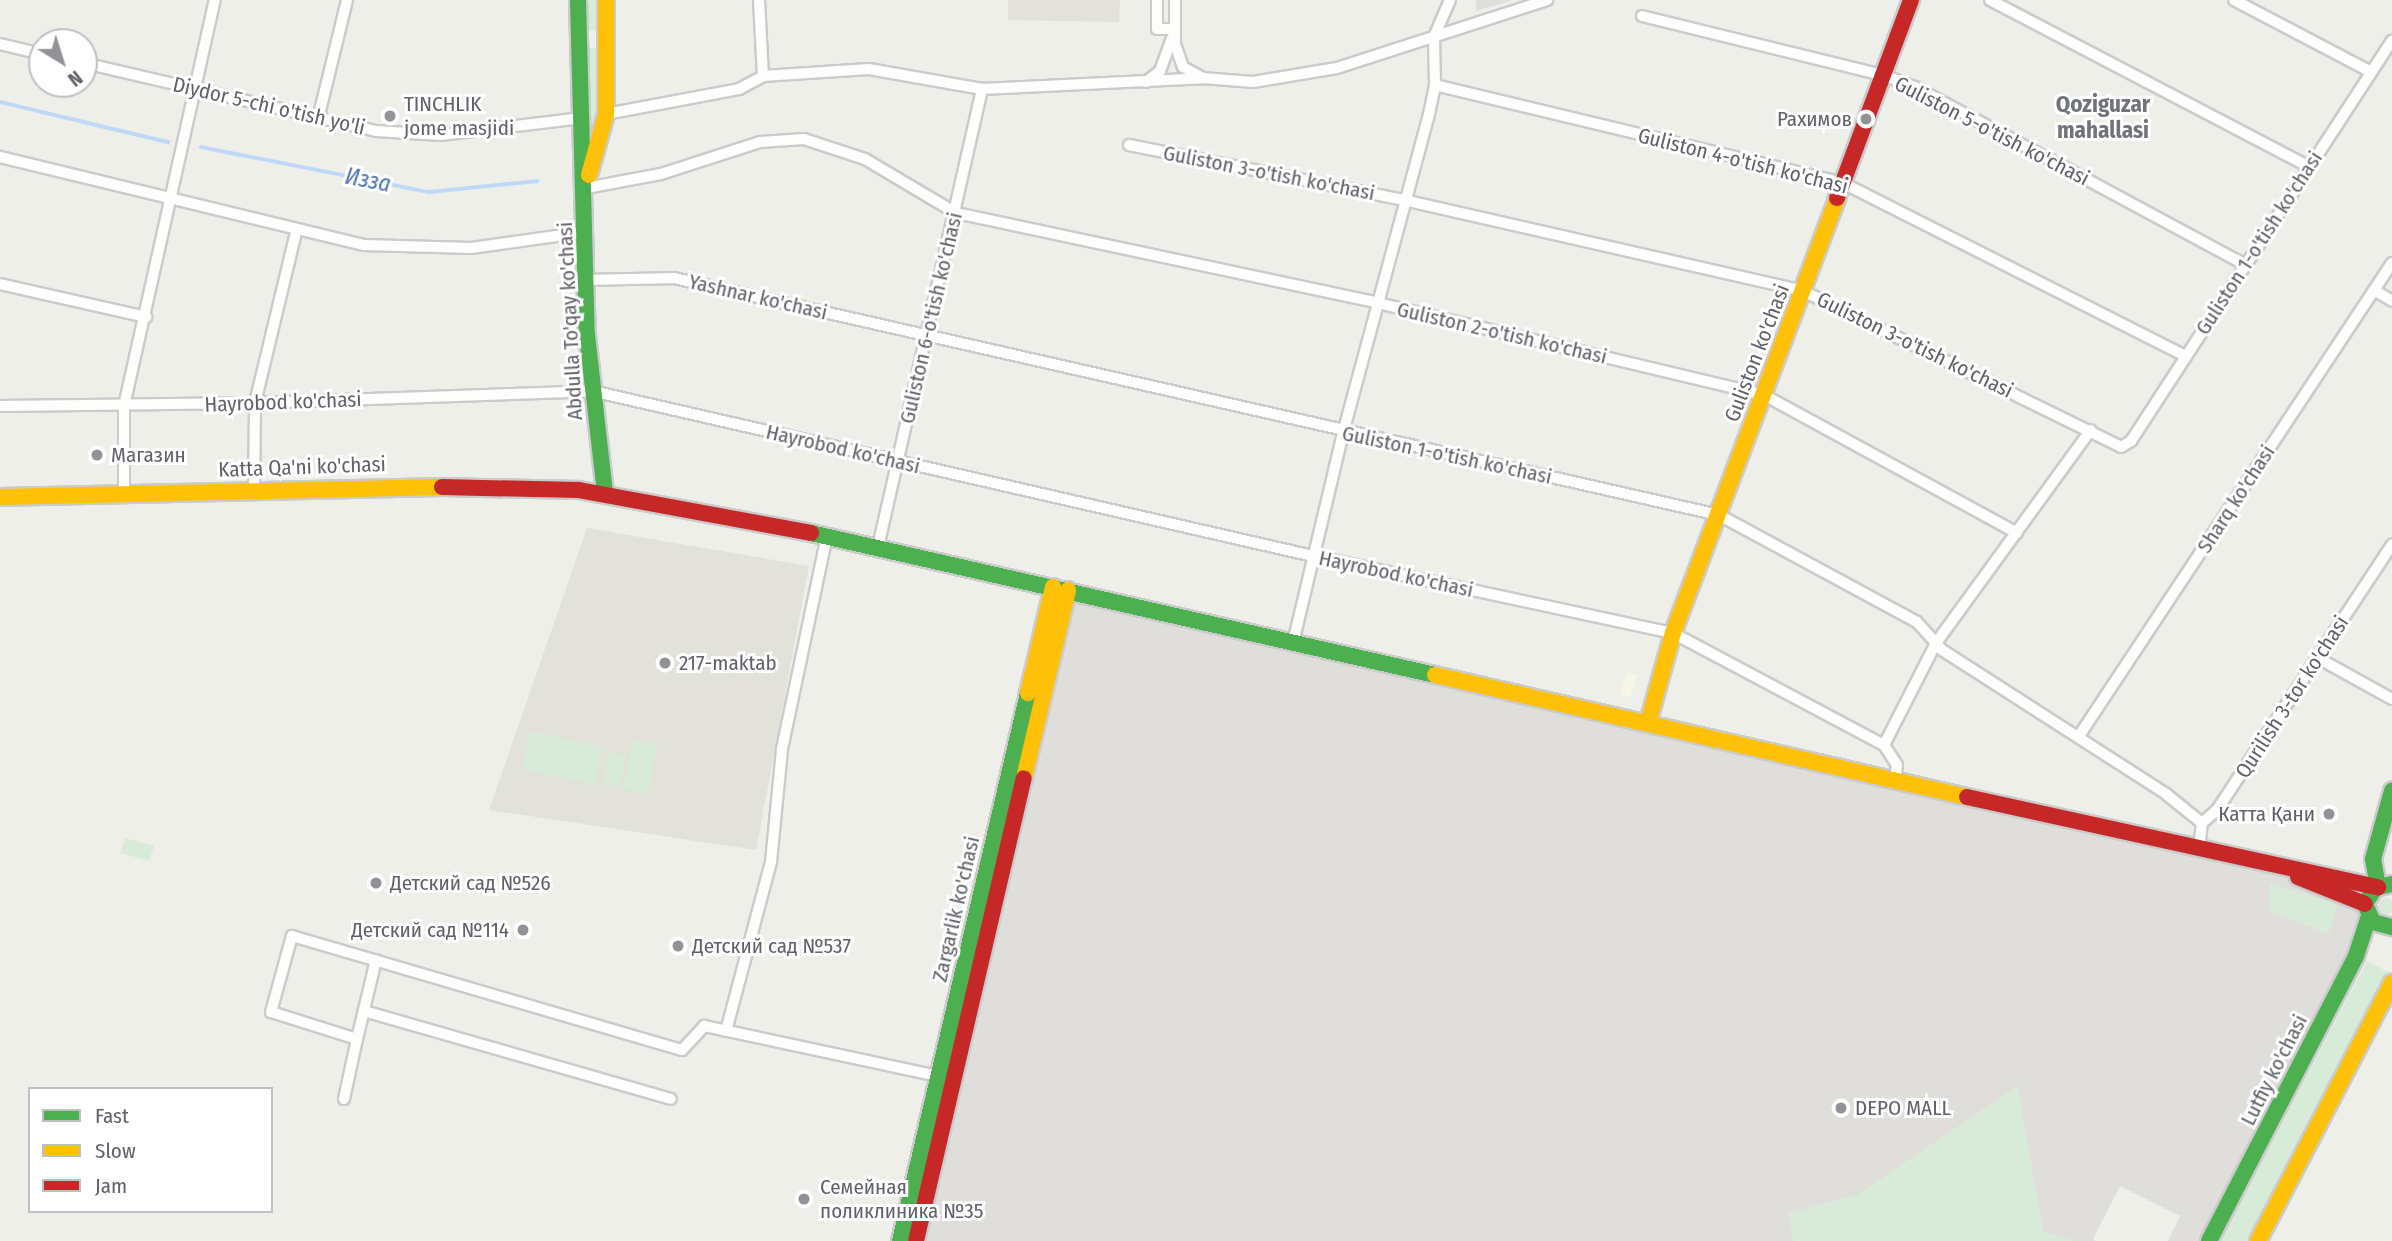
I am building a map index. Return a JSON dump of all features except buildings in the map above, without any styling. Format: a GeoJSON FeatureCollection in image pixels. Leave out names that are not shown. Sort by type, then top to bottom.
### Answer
{"type":"FeatureCollection","features":[{"type":"Feature","properties":{"kind":"main road","name":"Abdulla To'qay ko'chasi"},"geometry":{"type":"LineString","coordinates":[[578,0],[592,391],[605,494]]}},
{"type":"Feature","properties":{"kind":"main road","name":"Abdulla To'qay ko'chasi"},"geometry":{"type":"LineString","coordinates":[[586,188],[606,114],[606,0]]}},
{"type":"Feature","properties":{"kind":"main road","name":"Guliston ko'chasi"},"geometry":{"type":"LineString","coordinates":[[1648,723],[1673,633],[1911,0]]}},
{"type":"Feature","properties":{"kind":"main road"},"geometry":{"type":"LineString","coordinates":[[579,39],[593,44],[607,38]]}},
{"type":"Feature","properties":{"kind":"main road","name":"Katta Qa'ni ko'chasi"},"geometry":{"type":"LineString","coordinates":[[0,497],[254,489],[492,486],[605,494],[878,547],[2263,864]]}},
{"type":"Feature","properties":{"kind":"main road","name":"Zargarlik ko'chasi"},"geometry":{"type":"LineString","coordinates":[[900,1241],[946,1078],[1060,589]]}},
{"type":"Feature","properties":{"kind":"main road"},"geometry":{"type":"LineString","coordinates":[[2354,879],[2373,859],[2387,825],[2392,791]]}},
{"type":"Feature","properties":{"kind":"main road"},"geometry":{"type":"LineString","coordinates":[[2373,859],[2385,886]]}},
{"type":"Feature","properties":{"kind":"main road"},"geometry":{"type":"LineString","coordinates":[[2263,864],[2385,886]]}},
{"type":"Feature","properties":{"kind":"main road"},"geometry":{"type":"LineString","coordinates":[[2263,864],[2367,910],[2390,928]]}},
{"type":"Feature","properties":{"kind":"main road","name":"Lutfiy ko'chasi"},"geometry":{"type":"LineString","coordinates":[[2209,1241],[2356,956],[2367,910],[2385,886]]}},
{"type":"Feature","properties":{"kind":"main road"},"geometry":{"type":"LineString","coordinates":[[2258,1241],[2392,983]]}},
{"type":"Feature","properties":{"kind":"main road","name":"Zargarlik ko'chasi"},"geometry":{"type":"LineString","coordinates":[[916,1241],[946,1078]]}},
{"type":"Feature","properties":{"kind":"street"},"geometry":{"type":"LineString","coordinates":[[124,494],[124,406],[215,0]]}},
{"type":"Feature","properties":{"kind":"street"},"geometry":{"type":"LineString","coordinates":[[319,115],[347,0]]}},
{"type":"Feature","properties":{"kind":"street"},"geometry":{"type":"LineString","coordinates":[[759,0],[763,76]]}},
{"type":"Feature","properties":{"kind":"street"},"geometry":{"type":"LineString","coordinates":[[1157,0],[1157,29],[1175,29]]}},
{"type":"Feature","properties":{"kind":"street"},"geometry":{"type":"LineString","coordinates":[[1175,0],[1175,29],[1180,64],[1203,78]]}},
{"type":"Feature","properties":{"kind":"street"},"geometry":{"type":"LineString","coordinates":[[1293,643],[1343,433],[1408,201],[1435,85],[1434,37],[1450,0]]}},
{"type":"Feature","properties":{"kind":"street"},"geometry":{"type":"LineString","coordinates":[[606,114],[739,89],[763,76],[869,69],[982,89],[1136,85],[1203,78],[1253,82],[1294,77],[1434,37],[1547,0]]}},
{"type":"Feature","properties":{"kind":"street"},"geometry":{"type":"LineString","coordinates":[[1990,0],[2309,167]]}},
{"type":"Feature","properties":{"kind":"street"},"geometry":{"type":"LineString","coordinates":[[2234,0],[2371,72]]}},
{"type":"Feature","properties":{"kind":"street","name":"Guliston 5-o'tish ko'chasi"},"geometry":{"type":"LineString","coordinates":[[1642,16],[1883,75],[1915,87],[2245,265]]}},
{"type":"Feature","properties":{"kind":"street"},"geometry":{"type":"LineString","coordinates":[[1136,85],[1158,75],[1175,29]]}},
{"type":"Feature","properties":{"kind":"street","name":"Guliston 1-o'tish ko'chasi"},"geometry":{"type":"LineString","coordinates":[[2126,446],[2392,40]]}},
{"type":"Feature","properties":{"kind":"street"},"geometry":{"type":"LineString","coordinates":[[0,44],[28,51]]}},
{"type":"Feature","properties":{"kind":"street","name":"Diydor 5-chi o'tish yo'li"},"geometry":{"type":"LineString","coordinates":[[98,66],[319,115],[376,131],[441,135],[582,118]]}},
{"type":"Feature","properties":{"kind":"street","name":"Guliston 4-o'tish ko'chasi"},"geometry":{"type":"LineString","coordinates":[[1435,85],[1843,183],[2185,356]]}},
{"type":"Feature","properties":{"kind":"street","name":"Guliston 6-o'tish ko'chasi"},"geometry":{"type":"LineString","coordinates":[[878,547],[956,213],[982,89]]}},
{"type":"Feature","properties":{"kind":"street","name":"Guliston 2-o'tish ko'chasi"},"geometry":{"type":"LineString","coordinates":[[586,188],[661,174],[760,142],[804,139],[865,159],[956,213],[1378,303],[1764,395],[2017,533]]}},
{"type":"Feature","properties":{"kind":"street","name":"Guliston 3-o'tish ko'chasi"},"geometry":{"type":"LineString","coordinates":[[1129,145],[1408,201],[1803,291],[2126,446]]}},
{"type":"Feature","properties":{"kind":"street"},"geometry":{"type":"LineString","coordinates":[[0,157],[171,202],[364,245],[435,249],[585,232]]}},
{"type":"Feature","properties":{"kind":"street"},"geometry":{"type":"LineString","coordinates":[[254,489],[255,403],[296,232]]}},
{"type":"Feature","properties":{"kind":"street","name":"Sharq ko'chasi"},"geometry":{"type":"LineString","coordinates":[[2079,736],[2392,263]]}},
{"type":"Feature","properties":{"kind":"street","name":"Yashnar ko'chasi"},"geometry":{"type":"LineString","coordinates":[[586,280],[674,278],[928,334]]}},
{"type":"Feature","properties":{"kind":"street"},"geometry":{"type":"LineString","coordinates":[[0,284],[146,317]]}},
{"type":"Feature","properties":{"kind":"street"},"geometry":{"type":"LineString","coordinates":[[2374,290],[2392,301]]}},
{"type":"Feature","properties":{"kind":"street","name":"Guliston 1-o'tish ko'chasi"},"geometry":{"type":"LineString","coordinates":[[928,334],[1343,433],[1719,515],[1917,622],[1936,643],[2079,736],[2202,823]]}},
{"type":"Feature","properties":{"kind":"street","name":"Hayrobod ko'chasi"},"geometry":{"type":"LineString","coordinates":[[0,406],[255,403],[592,391],[1313,556],[1673,633],[1884,745]]}},
{"type":"Feature","properties":{"kind":"street"},"geometry":{"type":"LineString","coordinates":[[1895,781],[1897,765],[1884,745],[1936,643],[2091,430]]}},
{"type":"Feature","properties":{"kind":"street"},"geometry":{"type":"LineString","coordinates":[[726,1031],[771,862],[782,749],[827,536]]}},
{"type":"Feature","properties":{"kind":"street","name":"Qurilish 3-tor ko'chasi"},"geometry":{"type":"LineString","coordinates":[[2202,823],[2217,810],[2392,545]]}},
{"type":"Feature","properties":{"kind":"street"},"geometry":{"type":"LineString","coordinates":[[2316,657],[2392,699]]}},
{"type":"Feature","properties":{"kind":"street"},"geometry":{"type":"LineString","coordinates":[[2199,850],[2202,823]]}},
{"type":"Feature","properties":{"kind":"street"},"geometry":{"type":"LineString","coordinates":[[357,1039],[271,1012],[292,936],[682,1050],[704,1026],[946,1078]]}},
{"type":"Feature","properties":{"kind":"street"},"geometry":{"type":"LineString","coordinates":[[344,1100],[376,960]]}},
{"type":"Feature","properties":{"kind":"street"},"geometry":{"type":"LineString","coordinates":[[363,1012],[671,1099]]}},
{"type":"Feature","properties":{"kind":"shaded area"},"geometry":{"type":"Polygon","coordinates":[[[1008,0],[1120,0],[1119,22],[1008,20],[1008,0]]]}},
{"type":"Feature","properties":{"kind":"shaded area"},"geometry":{"type":"Polygon","coordinates":[[[1476,0],[1513,0],[1476,11],[1476,0]]]}},
{"type":"Feature","properties":{"kind":"shaded area","name":"217-maktab"},"geometry":{"type":"Polygon","coordinates":[[[587,528],[809,566],[756,850],[489,810],[587,528]]]}},
{"type":"Feature","properties":{"kind":"shaded area"},"geometry":{"type":"Polygon","coordinates":[[[1068,590],[2263,864],[2356,898],[2369,916],[2209,1241],[2168,1241],[2180,1216],[2120,1186],[2093,1239],[2096,1241],[2073,1241],[2043,1233],[2017,1087],[1856,1196],[1790,1213],[1793,1241],[916,1241],[1068,590]]]}},
{"type":"Feature","properties":{"kind":"shaded area"},"geometry":{"type":"Polygon","coordinates":[[[1628,672],[1638,675],[1630,697],[1620,693],[1628,672]]]}},
{"type":"Feature","properties":{"kind":"green space"},"geometry":{"type":"Polygon","coordinates":[[[586,0],[600,0],[598,31],[587,30],[586,0]]]}},
{"type":"Feature","properties":{"kind":"green space"},"geometry":{"type":"Polygon","coordinates":[[[587,48],[601,48],[600,104],[590,140],[587,48]]]}},
{"type":"Feature","properties":{"kind":"green space"},"geometry":{"type":"Polygon","coordinates":[[[530,731],[603,747],[595,785],[522,769],[530,731]]]}},
{"type":"Feature","properties":{"kind":"green space"},"geometry":{"type":"Polygon","coordinates":[[[633,740],[657,745],[648,793],[623,788],[633,740]]]}},
{"type":"Feature","properties":{"kind":"green space"},"geometry":{"type":"Polygon","coordinates":[[[609,752],[626,756],[620,788],[602,784],[609,752]]]}},
{"type":"Feature","properties":{"kind":"green space"},"geometry":{"type":"Polygon","coordinates":[[[125,838],[154,846],[149,861],[120,853],[125,838]]]}},
{"type":"Feature","properties":{"kind":"green space"},"geometry":{"type":"Polygon","coordinates":[[[2270,883],[2333,903],[2337,908],[2328,934],[2270,911],[2270,883]]]}},
{"type":"Feature","properties":{"kind":"green space"},"geometry":{"type":"Polygon","coordinates":[[[2383,899],[2391,901],[2393,909],[2389,913],[2383,913],[2379,909],[2379,903],[2383,899]]]}},
{"type":"Feature","properties":{"kind":"green space"},"geometry":{"type":"Polygon","coordinates":[[[2367,961],[2388,972],[2248,1241],[2221,1241],[2367,961]]]}},
{"type":"Feature","properties":{"kind":"green space"},"geometry":{"type":"Polygon","coordinates":[[[2018,1086],[2043,1233],[2073,1241],[1793,1241],[1789,1213],[1856,1196],[2018,1086]]]}},
{"type":"Feature","properties":{"kind":"waterway","name":"Изза"},"geometry":{"type":"LineString","coordinates":[[0,102],[168,142]]}},
{"type":"Feature","properties":{"kind":"waterway","name":"Изза"},"geometry":{"type":"LineString","coordinates":[[201,147],[429,192],[537,181]]}},
{"type":"Feature","properties":{"kind":"traffic: fast"},"geometry":{"type":"LineString","coordinates":[[578,0],[587,335],[605,494]]}},
{"type":"Feature","properties":{"kind":"traffic: fast"},"geometry":{"type":"LineString","coordinates":[[811,533],[1435,675]]}},
{"type":"Feature","properties":{"kind":"traffic: fast"},"geometry":{"type":"LineString","coordinates":[[900,1241],[1028,693]]}},
{"type":"Feature","properties":{"kind":"traffic: fast"},"geometry":{"type":"LineString","coordinates":[[2378,887],[2373,859],[2392,791]]}},
{"type":"Feature","properties":{"kind":"traffic: fast"},"geometry":{"type":"LineString","coordinates":[[2392,884],[2375,888],[2365,904],[2373,922],[2392,927]]}},
{"type":"Feature","properties":{"kind":"traffic: fast"},"geometry":{"type":"LineString","coordinates":[[2209,1241],[2356,956],[2369,916]]}},
{"type":"Feature","properties":{"kind":"traffic: slow"},"geometry":{"type":"LineString","coordinates":[[589,175],[606,114],[606,0]]}},
{"type":"Feature","properties":{"kind":"traffic: slow"},"geometry":{"type":"LineString","coordinates":[[1648,723],[1673,633],[1837,198]]}},
{"type":"Feature","properties":{"kind":"traffic: slow"},"geometry":{"type":"LineString","coordinates":[[0,497],[442,487]]}},
{"type":"Feature","properties":{"kind":"traffic: slow"},"geometry":{"type":"LineString","coordinates":[[1028,693],[1053,587]]}},
{"type":"Feature","properties":{"kind":"traffic: slow"},"geometry":{"type":"LineString","coordinates":[[1024,778],[1068,590]]}},
{"type":"Feature","properties":{"kind":"traffic: slow"},"geometry":{"type":"LineString","coordinates":[[1435,675],[1967,797]]}},
{"type":"Feature","properties":{"kind":"traffic: slow"},"geometry":{"type":"LineString","coordinates":[[2258,1241],[2392,983]]}},
{"type":"Feature","properties":{"kind":"traffic: jam"},"geometry":{"type":"LineString","coordinates":[[1837,198],[1911,0]]}},
{"type":"Feature","properties":{"kind":"traffic: jam"},"geometry":{"type":"LineString","coordinates":[[442,487],[579,490],[811,533]]}},
{"type":"Feature","properties":{"kind":"traffic: jam"},"geometry":{"type":"LineString","coordinates":[[916,1241],[1024,778]]}},
{"type":"Feature","properties":{"kind":"traffic: jam"},"geometry":{"type":"LineString","coordinates":[[1967,797],[2378,887]]}},
{"type":"Feature","properties":{"kind":"traffic: jam"},"geometry":{"type":"LineString","coordinates":[[2298,877],[2365,904]]}},
{"type":"Feature","properties":{"kind":"place","name":"TINCHLIK jome masjidi"},"geometry":{"type":"Point","coordinates":[390,116]}},
{"type":"Feature","properties":{"kind":"place","name":"Рахимов"},"geometry":{"type":"Point","coordinates":[1866,119]}},
{"type":"Feature","properties":{"kind":"place","name":"Магазин"},"geometry":{"type":"Point","coordinates":[97,455]}},
{"type":"Feature","properties":{"kind":"place","name":"217-maktab"},"geometry":{"type":"Point","coordinates":[665,663]}},
{"type":"Feature","properties":{"kind":"place","name":"Катта Қани"},"geometry":{"type":"Point","coordinates":[2329,814]}},
{"type":"Feature","properties":{"kind":"place","name":"Детский сад №526"},"geometry":{"type":"Point","coordinates":[376,883]}},
{"type":"Feature","properties":{"kind":"place","name":"Детский сад №114"},"geometry":{"type":"Point","coordinates":[523,930]}},
{"type":"Feature","properties":{"kind":"place","name":"Детский сад №537"},"geometry":{"type":"Point","coordinates":[678,946]}},
{"type":"Feature","properties":{"kind":"place","name":"DEPO MALL"},"geometry":{"type":"Point","coordinates":[1841,1108]}},
{"type":"Feature","properties":{"kind":"place","name":"Семейная поликлиника №35"},"geometry":{"type":"Point","coordinates":[804,1199]}},
{"type":"Feature","properties":{"kind":"district","name":"Qoziguzar mahallasi"},"geometry":{"type":"Point","coordinates":[2103,117]}}]}
